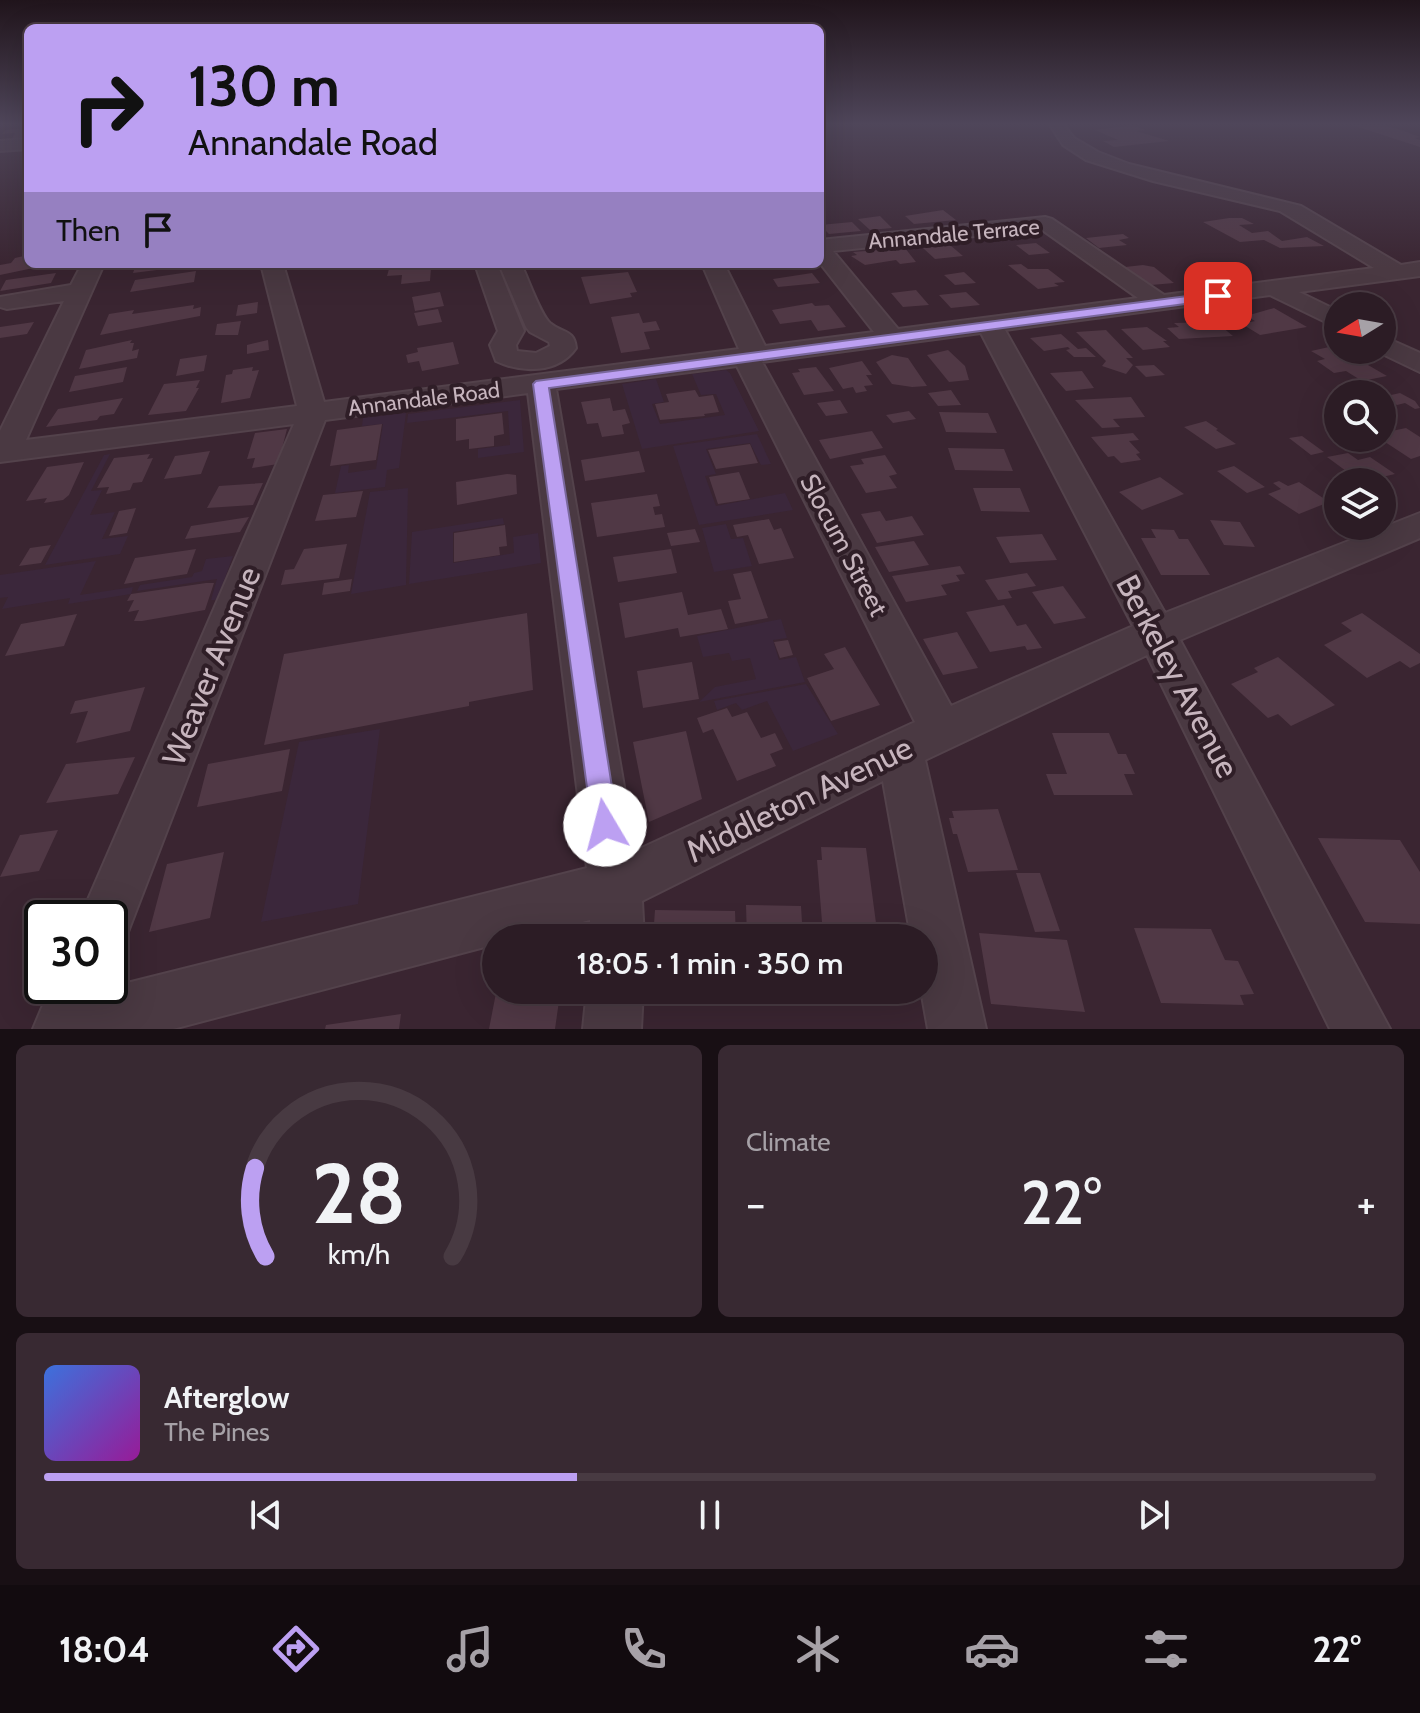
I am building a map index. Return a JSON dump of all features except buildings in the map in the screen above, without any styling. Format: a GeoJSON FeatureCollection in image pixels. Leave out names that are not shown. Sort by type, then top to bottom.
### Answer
{"type":"FeatureCollection","features":[{"type":"Feature","properties":{"kind":"street"},"geometry":{"type":"LineString","coordinates":[[1152,173],[1290,208],[1353,248],[1409,271]]}},
{"type":"Feature","properties":{"kind":"street","name":"Annandale Terrace"},"geometry":{"type":"LineString","coordinates":[[824,247],[1045,223],[1160,303]]}},
{"type":"Feature","properties":{"kind":"street","name":"Annandale Terrace"},"geometry":{"type":"LineString","coordinates":[[824,252],[893,339]]}},
{"type":"Feature","properties":{"kind":"street"},"geometry":{"type":"LineString","coordinates":[[3,453],[91,268]]}},
{"type":"Feature","properties":{"kind":"street"},"geometry":{"type":"LineString","coordinates":[[273,268],[313,413]]}},
{"type":"Feature","properties":{"kind":"street"},"geometry":{"type":"LineString","coordinates":[[487,268],[511,331],[503,345],[505,355],[526,362],[553,356],[563,348],[562,338],[539,327],[512,268]]}},
{"type":"Feature","properties":{"kind":"street","name":"Slocum Street"},"geometry":{"type":"LineString","coordinates":[[715,268],[753,348],[746,358],[921,741],[957,1029]]}},
{"type":"Feature","properties":{"kind":"street","name":"Annandale Road"},"geometry":{"type":"LineString","coordinates":[[3,453],[1409,271]]}},
{"type":"Feature","properties":{"kind":"street"},"geometry":{"type":"LineString","coordinates":[[1276,289],[1324,314]]}},
{"type":"Feature","properties":{"kind":"street"},"geometry":{"type":"LineString","coordinates":[[7,302],[81,291]]}},
{"type":"Feature","properties":{"kind":"street","name":"Berkeley Avenue"},"geometry":{"type":"LineString","coordinates":[[990,326],[1156,633],[1361,1029]]}},
{"type":"Feature","properties":{"kind":"street"},"geometry":{"type":"LineString","coordinates":[[1396,351],[1420,364]]}},
{"type":"Feature","properties":{"kind":"street"},"geometry":{"type":"LineString","coordinates":[[541,384],[615,887],[616,924]]}},
{"type":"Feature","properties":{"kind":"street","name":"Weaver Avenue"},"geometry":{"type":"LineString","coordinates":[[114,900],[313,413]]}},
{"type":"Feature","properties":{"kind":"street","name":"Middleton Avenue"},"geometry":{"type":"LineString","coordinates":[[62,1029],[615,887],[1156,633],[1420,525]]}},
{"type":"Feature","properties":{"kind":"street"},"geometry":{"type":"LineString","coordinates":[[62,1029],[72,1004]]}},
{"type":"Feature","properties":{"kind":"street"},"geometry":{"type":"LineString","coordinates":[[612,1029],[614,1004]]}},
{"type":"Feature","properties":{"kind":"shaded area"},"geometry":{"type":"Polygon","coordinates":[[[726,370],[759,431],[642,449],[622,384],[656,379],[664,402],[652,404],[660,424],[725,415],[716,394],[701,395],[692,374],[726,370]]]}},
{"type":"Feature","properties":{"kind":"shaded area"},"geometry":{"type":"Polygon","coordinates":[[[520,400],[524,452],[478,458],[478,449],[510,445],[508,411],[407,423],[408,414],[520,400]]]}},
{"type":"Feature","properties":{"kind":"shaded area"},"geometry":{"type":"Polygon","coordinates":[[[406,413],[399,468],[387,470],[385,487],[335,493],[341,466],[349,465],[348,473],[376,469],[383,424],[362,426],[363,418],[406,413]]]}},
{"type":"Feature","properties":{"kind":"shaded area"},"geometry":{"type":"Polygon","coordinates":[[[757,434],[771,464],[761,465],[750,443],[706,449],[716,474],[705,476],[716,506],[785,493],[793,510],[699,525],[673,446],[757,434]]]}},
{"type":"Feature","properties":{"kind":"shaded area"},"geometry":{"type":"Polygon","coordinates":[[[110,454],[91,491],[102,490],[90,515],[115,512],[102,539],[128,536],[120,554],[45,565],[104,455],[110,454]]]}},
{"type":"Feature","properties":{"kind":"shaded area"},"geometry":{"type":"Polygon","coordinates":[[[408,488],[406,585],[351,594],[370,492],[408,488]]]}},
{"type":"Feature","properties":{"kind":"shaded area"},"geometry":{"type":"Polygon","coordinates":[[[503,518],[504,524],[453,532],[453,563],[514,553],[513,537],[538,533],[541,563],[409,584],[412,532],[503,518]]]}},
{"type":"Feature","properties":{"kind":"shaded area"},"geometry":{"type":"Polygon","coordinates":[[[726,524],[731,539],[743,538],[752,566],[714,572],[702,528],[726,524]]]}},
{"type":"Feature","properties":{"kind":"shaded area"},"geometry":{"type":"Polygon","coordinates":[[[233,556],[217,600],[211,600],[217,579],[137,591],[140,585],[192,577],[194,573],[202,571],[206,559],[233,556]]]}},
{"type":"Feature","properties":{"kind":"shaded area"},"geometry":{"type":"Polygon","coordinates":[[[96,561],[80,595],[133,587],[131,594],[68,604],[70,598],[2,609],[8,597],[0,598],[0,575],[96,561]]]}},
{"type":"Feature","properties":{"kind":"shaded area"},"geometry":{"type":"Polygon","coordinates":[[[781,619],[787,638],[773,640],[779,660],[796,657],[805,682],[699,702],[715,687],[756,679],[750,658],[732,661],[729,653],[703,657],[697,636],[781,619]]]}},
{"type":"Feature","properties":{"kind":"shaded area"},"geometry":{"type":"Polygon","coordinates":[[[806,684],[838,734],[793,751],[767,701],[742,710],[736,703],[717,710],[714,701],[806,684]]]}},
{"type":"Feature","properties":{"kind":"shaded area"},"geometry":{"type":"Polygon","coordinates":[[[380,729],[358,904],[261,922],[299,742],[380,729]]]}},
{"type":"Feature","properties":{"kind":"route"},"geometry":{"type":"LineString","coordinates":[[605,825],[541,384],[1218,296]]}}]}
